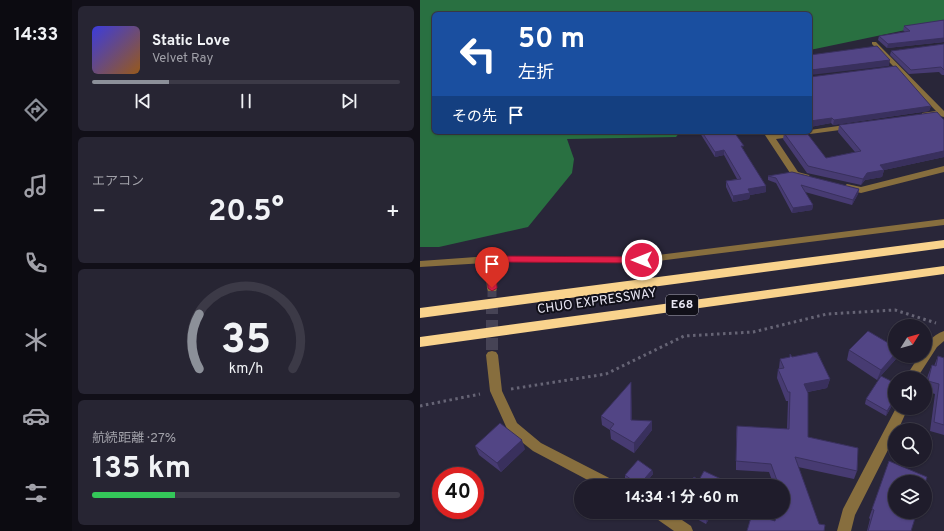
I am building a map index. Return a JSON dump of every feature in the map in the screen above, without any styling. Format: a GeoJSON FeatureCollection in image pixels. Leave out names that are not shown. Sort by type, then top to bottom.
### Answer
{"type":"FeatureCollection","features":[{"type":"Feature","properties":{"kind":"highway","name":"CHUO EXPRESSWAY"},"geometry":{"type":"LineString","coordinates":[[420,313],[944,244]]}},
{"type":"Feature","properties":{"kind":"highway","name":"CHUO EXPRESSWAY"},"geometry":{"type":"LineString","coordinates":[[420,342],[944,270]]}},
{"type":"Feature","properties":{"kind":"street"},"geometry":{"type":"LineString","coordinates":[[874,43],[887,52],[893,68],[943,114]]}},
{"type":"Feature","properties":{"kind":"street"},"geometry":{"type":"LineString","coordinates":[[915,116],[943,114]]}},
{"type":"Feature","properties":{"kind":"street"},"geometry":{"type":"LineString","coordinates":[[812,132],[862,124]]}},
{"type":"Feature","properties":{"kind":"street"},"geometry":{"type":"LineString","coordinates":[[782,134],[769,135],[795,174],[817,179]]}},
{"type":"Feature","properties":{"kind":"street"},"geometry":{"type":"LineString","coordinates":[[839,185],[861,190],[944,169]]}},
{"type":"Feature","properties":{"kind":"street"},"geometry":{"type":"LineString","coordinates":[[420,264],[490,259],[642,260],[944,222]]}},
{"type":"Feature","properties":{"kind":"street"},"geometry":{"type":"LineString","coordinates":[[490,259],[492,288]]}},
{"type":"Feature","properties":{"kind":"street"},"geometry":{"type":"LineString","coordinates":[[916,371],[933,344],[944,335]]}},
{"type":"Feature","properties":{"kind":"street"},"geometry":{"type":"LineString","coordinates":[[492,355],[496,391],[512,427],[537,447],[599,479]]}},
{"type":"Feature","properties":{"kind":"street"},"geometry":{"type":"LineString","coordinates":[[844,531],[848,514],[900,415]]}},
{"type":"Feature","properties":{"kind":"street"},"geometry":{"type":"LineString","coordinates":[[669,519],[686,531]]}},
{"type":"Feature","properties":{"kind":"path"},"geometry":{"type":"LineString","coordinates":[[420,406],[496,391],[606,374],[684,336],[753,332],[826,314],[895,310],[937,323]]}},
{"type":"Feature","properties":{"kind":"green space"},"geometry":{"type":"Polygon","coordinates":[[[420,0],[944,0],[944,22],[812,50],[812,12],[432,12],[432,134],[678,134],[676,137],[567,139],[574,159],[572,173],[528,227],[439,247],[420,247],[420,0]]]}},
{"type":"Feature","properties":{"kind":"building"},"geometry":{"type":"Polygon","coordinates":[[[944,20],[944,38],[888,44],[879,36],[910,31],[904,26],[944,20]]]}},
{"type":"Feature","properties":{"kind":"building"},"geometry":{"type":"Polygon","coordinates":[[[944,44],[944,70],[941,67],[911,70],[891,51],[944,44]]]}},
{"type":"Feature","properties":{"kind":"building"},"geometry":{"type":"Polygon","coordinates":[[[877,46],[890,60],[812,70],[812,55],[877,46]]]}},
{"type":"Feature","properties":{"kind":"building"},"geometry":{"type":"Polygon","coordinates":[[[896,66],[931,106],[834,120],[832,118],[812,121],[812,77],[896,66]]]}},
{"type":"Feature","properties":{"kind":"building"},"geometry":{"type":"Polygon","coordinates":[[[937,112],[944,120],[944,151],[880,165],[884,170],[867,173],[863,179],[808,166],[785,134],[808,134],[826,158],[861,151],[839,125],[937,112]]]}},
{"type":"Feature","properties":{"kind":"building"},"geometry":{"type":"Polygon","coordinates":[[[703,134],[735,134],[744,146],[741,146],[766,186],[748,189],[750,193],[733,196],[726,181],[741,179],[724,150],[715,152],[703,134]]]}},
{"type":"Feature","properties":{"kind":"building"},"geometry":{"type":"Polygon","coordinates":[[[792,172],[859,189],[853,200],[801,185],[813,205],[793,208],[776,178],[768,176],[792,172]]]}},
{"type":"Feature","properties":{"kind":"building"},"geometry":{"type":"Polygon","coordinates":[[[868,331],[888,343],[888,362],[881,370],[849,350],[868,331]]]}},
{"type":"Feature","properties":{"kind":"building"},"geometry":{"type":"Polygon","coordinates":[[[817,352],[830,379],[804,384],[808,393],[808,437],[858,448],[857,471],[795,457],[819,524],[825,525],[824,531],[747,531],[751,519],[768,519],[775,521],[775,519],[790,519],[790,479],[776,479],[771,464],[736,461],[737,426],[789,429],[790,392],[788,392],[778,369],[784,368],[780,359],[790,357],[790,354],[792,357],[817,352]]]}},
{"type":"Feature","properties":{"kind":"building"},"geometry":{"type":"Polygon","coordinates":[[[938,356],[944,358],[944,425],[934,422],[939,384],[932,382],[932,371],[930,371],[932,365],[936,366],[938,356]]]}},
{"type":"Feature","properties":{"kind":"building"},"geometry":{"type":"Polygon","coordinates":[[[881,376],[888,380],[887,411],[866,399],[881,376]]]}},
{"type":"Feature","properties":{"kind":"building"},"geometry":{"type":"Polygon","coordinates":[[[631,382],[631,420],[652,421],[634,443],[610,429],[614,424],[601,416],[631,382]]]}},
{"type":"Feature","properties":{"kind":"building"},"geometry":{"type":"Polygon","coordinates":[[[500,423],[522,440],[497,463],[475,446],[500,423]]]}},
{"type":"Feature","properties":{"kind":"building"},"geometry":{"type":"Polygon","coordinates":[[[638,460],[652,470],[644,479],[631,479],[625,475],[638,460]]]}},
{"type":"Feature","properties":{"kind":"building"},"geometry":{"type":"Polygon","coordinates":[[[888,464],[888,467],[903,467],[922,475],[888,475],[888,519],[915,519],[911,531],[868,531],[874,510],[872,509],[888,464]]]}},
{"type":"Feature","properties":{"kind":"building"},"geometry":{"type":"Polygon","coordinates":[[[704,471],[721,479],[700,479],[704,471]]]}},
{"type":"Feature","properties":{"kind":"tunnel"},"geometry":{"type":"LineString","coordinates":[[492,288],[492,355]]}},
{"type":"Feature","properties":{"kind":"route"},"geometry":{"type":"LineString","coordinates":[[492,288],[490,259],[642,260]]}}]}
